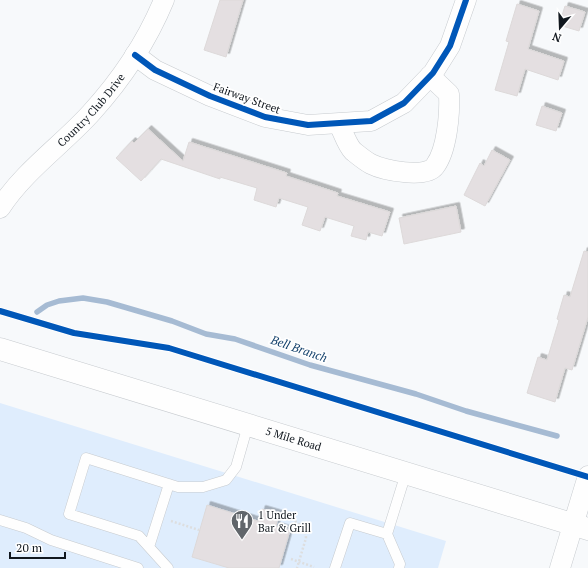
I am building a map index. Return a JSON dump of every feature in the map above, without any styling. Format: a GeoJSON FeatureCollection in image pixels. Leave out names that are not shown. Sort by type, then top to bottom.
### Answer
{"type":"FeatureCollection","features":[{"type":"Feature","properties":{"kind":"main road","name":"5 Mile Road"},"geometry":{"type":"LineString","coordinates":[[0,349],[581,526]]}},
{"type":"Feature","properties":{"kind":"street","name":"Country Club Drive"},"geometry":{"type":"LineString","coordinates":[[0,208],[21,182],[91,113],[117,81],[135,55],[164,0]]}},
{"type":"Feature","properties":{"kind":"street","name":"Fairway Street"},"geometry":{"type":"LineString","coordinates":[[135,55],[155,70],[210,96],[265,117],[308,125],[371,121],[404,103],[430,76],[450,46],[466,0]]}},
{"type":"Feature","properties":{"kind":"street"},"geometry":{"type":"LineString","coordinates":[[339,124],[352,150],[371,164],[393,171],[412,173],[427,171],[435,167],[441,153],[450,117],[449,94],[430,76]]}},
{"type":"Feature","properties":{"kind":"street"},"geometry":{"type":"LineString","coordinates":[[560,568],[581,526],[588,476]]}},
{"type":"Feature","properties":{"kind":"lane"},"geometry":{"type":"LineString","coordinates":[[168,568],[139,536],[69,514],[86,458],[169,484],[178,486],[203,487],[226,480],[236,467],[248,425]]}},
{"type":"Feature","properties":{"kind":"lane"},"geometry":{"type":"LineString","coordinates":[[399,568],[400,564],[387,534],[406,473]]}},
{"type":"Feature","properties":{"kind":"lane"},"geometry":{"type":"LineString","coordinates":[[149,547],[169,484]]}},
{"type":"Feature","properties":{"kind":"lane"},"geometry":{"type":"LineString","coordinates":[[0,520],[26,528],[51,540],[138,568]]}},
{"type":"Feature","properties":{"kind":"lane"},"geometry":{"type":"LineString","coordinates":[[335,568],[350,523],[387,534]]}},
{"type":"Feature","properties":{"kind":"path"},"geometry":{"type":"LineString","coordinates":[[159,517],[199,530]]}},
{"type":"Feature","properties":{"kind":"path"},"geometry":{"type":"LineString","coordinates":[[295,521],[305,529],[306,538],[297,568]]}},
{"type":"Feature","properties":{"kind":"path"},"geometry":{"type":"LineString","coordinates":[[291,559],[314,567]]}},
{"type":"Feature","properties":{"kind":"shaded area"},"geometry":{"type":"Polygon","coordinates":[[[0,403],[446,541],[438,568],[0,568],[0,403]]]}},
{"type":"Feature","properties":{"kind":"building"},"geometry":{"type":"Polygon","coordinates":[[[220,0],[243,0],[226,57],[204,50],[220,0]]]}},
{"type":"Feature","properties":{"kind":"building"},"geometry":{"type":"Polygon","coordinates":[[[517,4],[539,11],[528,49],[564,61],[558,80],[525,69],[517,96],[495,90],[509,42],[506,41],[517,4]]]}},
{"type":"Feature","properties":{"kind":"building"},"geometry":{"type":"Polygon","coordinates":[[[565,6],[585,12],[579,31],[559,25],[565,6]]]}},
{"type":"Feature","properties":{"kind":"building"},"geometry":{"type":"Polygon","coordinates":[[[542,106],[562,113],[556,131],[536,125],[542,106]]]}},
{"type":"Feature","properties":{"kind":"building"},"geometry":{"type":"Polygon","coordinates":[[[148,129],[183,161],[189,142],[287,173],[286,176],[338,193],[337,196],[390,212],[382,236],[368,232],[366,240],[351,236],[354,226],[325,217],[320,231],[302,225],[308,207],[279,198],[276,207],[254,200],[257,188],[220,177],[220,179],[161,159],[141,181],[116,158],[132,141],[134,143],[148,129]]]}},
{"type":"Feature","properties":{"kind":"building"},"geometry":{"type":"Polygon","coordinates":[[[492,150],[510,160],[485,206],[464,195],[480,163],[484,166],[492,150]]]}},
{"type":"Feature","properties":{"kind":"building"},"geometry":{"type":"Polygon","coordinates":[[[456,206],[461,232],[404,244],[399,218],[456,206]]]}},
{"type":"Feature","properties":{"kind":"building"},"geometry":{"type":"Polygon","coordinates":[[[584,251],[588,252],[588,317],[572,370],[565,368],[555,402],[527,393],[538,357],[547,360],[559,320],[557,319],[564,295],[570,297],[584,251]]]}},
{"type":"Feature","properties":{"kind":"building","name":"1 Under Bar & Grill"},"geometry":{"type":"Polygon","coordinates":[[[207,505],[258,521],[262,509],[279,514],[276,526],[290,530],[279,568],[229,568],[192,557],[207,505]]]}},
{"type":"Feature","properties":{"kind":"waterway","name":"Bell Branch"},"geometry":{"type":"LineString","coordinates":[[37,312],[47,305],[59,301],[83,298],[107,302],[172,321],[206,334],[235,339],[310,365],[416,394],[466,411],[557,436]]}},
{"type":"Feature","properties":{"kind":"cycle path"},"geometry":{"type":"LineString","coordinates":[[135,55],[155,70],[210,96],[265,117],[308,125],[371,121],[404,103],[433,73],[450,46],[466,0]]}},
{"type":"Feature","properties":{"kind":"cycle path"},"geometry":{"type":"LineString","coordinates":[[0,311],[74,333],[169,348],[588,477]]}},
{"type":"Feature","properties":{"kind":"place","name":"1 Under Bar & Grill"},"geometry":{"type":"Point","coordinates":[242,540]}}]}
